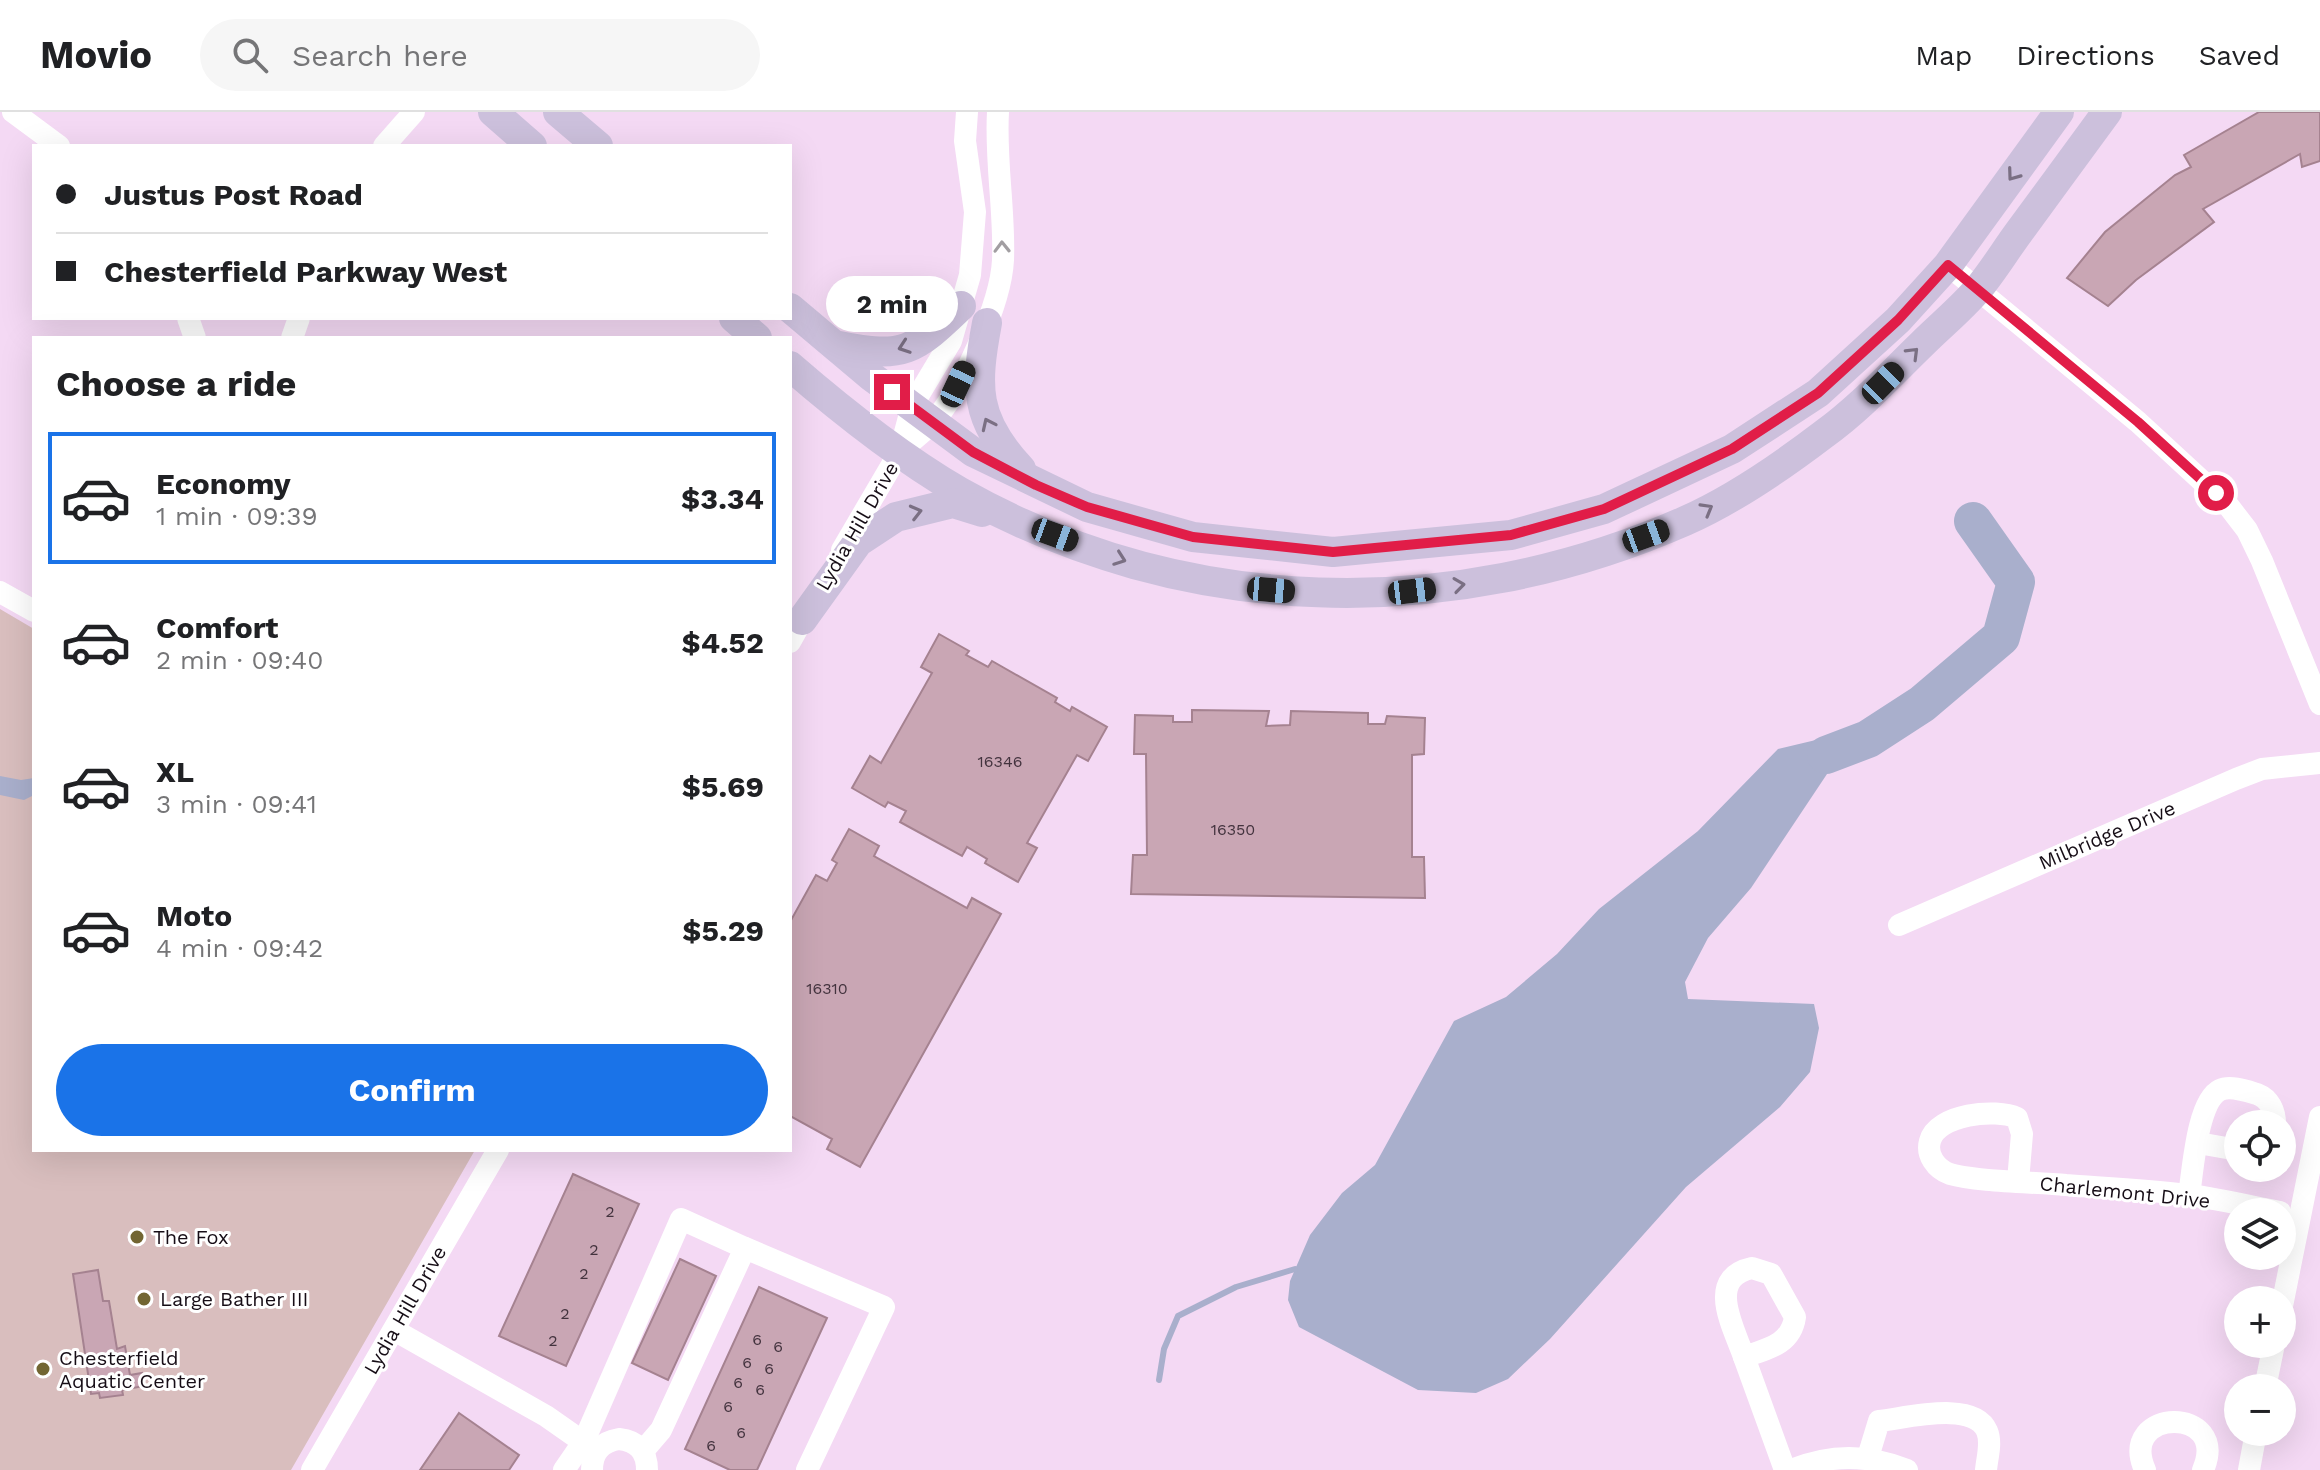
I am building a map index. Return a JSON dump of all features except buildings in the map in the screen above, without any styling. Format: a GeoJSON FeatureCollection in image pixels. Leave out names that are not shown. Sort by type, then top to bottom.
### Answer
{"type":"FeatureCollection","features":[{"type":"Feature","properties":{"kind":"street"},"geometry":{"type":"LineString","coordinates":[[13,112],[56,144]]}},
{"type":"Feature","properties":{"kind":"street"},"geometry":{"type":"LineString","coordinates":[[386,144],[414,112]]}},
{"type":"Feature","properties":{"kind":"street"},"geometry":{"type":"LineString","coordinates":[[493,112],[530,144]]}},
{"type":"Feature","properties":{"kind":"street"},"geometry":{"type":"LineString","coordinates":[[558,112],[596,144]]}},
{"type":"Feature","properties":{"kind":"street"},"geometry":{"type":"LineString","coordinates":[[922,414],[951,341],[970,275],[975,212],[965,141],[967,112]]}},
{"type":"Feature","properties":{"kind":"street"},"geometry":{"type":"LineString","coordinates":[[998,112],[1003,263],[981,357],[981,408],[998,444],[1036,485]]}},
{"type":"Feature","properties":{"kind":"street"},"geometry":{"type":"LineString","coordinates":[[792,310],[973,452],[1087,507],[1193,537],[1333,552],[1511,535],[1604,509],[1732,449],[1818,393],[1898,320],[1948,265],[2059,112]]}},
{"type":"Feature","properties":{"kind":"street"},"geometry":{"type":"LineString","coordinates":[[796,631],[858,542],[896,517],[953,503],[1024,523],[1157,572],[1217,584],[1298,592],[1383,594],[1461,585],[1543,569],[1687,521],[1785,462],[1864,402],[1978,289],[2107,112]]}},
{"type":"Feature","properties":{"kind":"street"},"geometry":{"type":"LineString","coordinates":[[1948,265],[2138,422],[2227,504],[2247,530],[2262,561],[2320,704]]}},
{"type":"Feature","properties":{"kind":"street"},"geometry":{"type":"LineString","coordinates":[[834,345],[878,354],[904,350],[930,336],[961,306]]}},
{"type":"Feature","properties":{"kind":"street"},"geometry":{"type":"LineString","coordinates":[[736,320],[755,336]]}},
{"type":"Feature","properties":{"kind":"street"},"geometry":{"type":"LineString","coordinates":[[922,414],[958,384],[987,323]]}},
{"type":"Feature","properties":{"kind":"street"},"geometry":{"type":"LineString","coordinates":[[792,368],[832,403],[959,491],[1024,523]]}},
{"type":"Feature","properties":{"kind":"street","name":"Lydia Hill Drive"},"geometry":{"type":"LineString","coordinates":[[796,631],[922,414]]}},
{"type":"Feature","properties":{"kind":"street"},"geometry":{"type":"LineString","coordinates":[[0,592],[32,610]]}},
{"type":"Feature","properties":{"kind":"street","name":"Milbridge Drive"},"geometry":{"type":"LineString","coordinates":[[1899,925],[2236,779],[2262,769],[2320,763]]}},
{"type":"Feature","properties":{"kind":"street"},"geometry":{"type":"LineString","coordinates":[[2189,1195],[2202,1115],[2210,1100],[2220,1090],[2232,1088],[2260,1095],[2273,1110]]}},
{"type":"Feature","properties":{"kind":"street"},"geometry":{"type":"LineString","coordinates":[[2292,1198],[2320,1117]]}},
{"type":"Feature","properties":{"kind":"street"},"geometry":{"type":"LineString","coordinates":[[2198,1143],[2224,1148]]}},
{"type":"Feature","properties":{"kind":"street","name":"Lydia Hill Drive"},"geometry":{"type":"LineString","coordinates":[[312,1470],[497,1152]]}},
{"type":"Feature","properties":{"kind":"street","name":"Charlemont Drive"},"geometry":{"type":"LineString","coordinates":[[2018,1181],[2189,1195],[2224,1201]]}},
{"type":"Feature","properties":{"kind":"street"},"geometry":{"type":"LineString","coordinates":[[591,1454],[681,1219],[884,1307],[807,1470]]}},
{"type":"Feature","properties":{"kind":"street"},"geometry":{"type":"LineString","coordinates":[[564,1470],[606,1442],[619,1439],[632,1442],[645,1460],[745,1248]]}},
{"type":"Feature","properties":{"kind":"street"},"geometry":{"type":"LineString","coordinates":[[394,1330],[546,1416],[591,1454]]}},
{"type":"Feature","properties":{"kind":"street"},"geometry":{"type":"LineString","coordinates":[[1744,1357],[1788,1470],[1828,1459],[1868,1457],[1907,1470]]}},
{"type":"Feature","properties":{"kind":"street"},"geometry":{"type":"LineString","coordinates":[[1868,1457],[1879,1421],[1956,1412],[1977,1418],[1987,1431],[1986,1470]]}},
{"type":"Feature","properties":{"kind":"street"},"geometry":{"type":"LineString","coordinates":[[2145,1470],[2141,1456],[2147,1435],[2154,1427],[2174,1420],[2195,1427],[2203,1436],[2208,1457],[2203,1470]]}},
{"type":"Feature","properties":{"kind":"street"},"geometry":{"type":"LineString","coordinates":[[2249,1470],[2253,1446]]}},
{"type":"Feature","properties":{"kind":"shaded area"},"geometry":{"type":"Polygon","coordinates":[[[0,609],[32,628],[32,1152],[474,1152],[291,1470],[0,1470],[0,609]]]}},
{"type":"Feature","properties":{"kind":"water"},"geometry":{"type":"Polygon","coordinates":[[[1820,739],[1831,768],[1751,888],[1708,938],[1685,982],[1688,999],[1814,1004],[1819,1028],[1810,1072],[1780,1107],[1686,1187],[1550,1339],[1508,1379],[1476,1393],[1418,1390],[1299,1327],[1288,1300],[1290,1281],[1310,1235],[1342,1193],[1375,1165],[1454,1021],[1506,997],[1557,954],[1599,909],[1698,831],[1778,749],[1820,739]]]}},
{"type":"Feature","properties":{"kind":"water"},"geometry":{"type":"Polygon","coordinates":[[[0,776],[21,780],[32,778],[32,796],[24,800],[0,795],[0,776]]]}},
{"type":"Feature","properties":{"kind":"waterway"},"geometry":{"type":"LineString","coordinates":[[1826,755],[1868,739],[1922,704],[2001,637],[2016,582],[1973,521]]}},
{"type":"Feature","properties":{"kind":"waterway"},"geometry":{"type":"LineString","coordinates":[[1159,1380],[1164,1349],[1178,1316],[1236,1287],[1295,1269]]}},
{"type":"Feature","properties":{"kind":"place","name":"The Fox"},"geometry":{"type":"Point","coordinates":[137,1237]}},
{"type":"Feature","properties":{"kind":"place","name":"Large Bather III"},"geometry":{"type":"Point","coordinates":[144,1299]}},
{"type":"Feature","properties":{"kind":"place","name":"Chesterfield Aquatic Center"},"geometry":{"type":"Point","coordinates":[43,1369]}},
{"type":"Feature","properties":{"kind":"route"},"geometry":{"type":"LineString","coordinates":[[892,392],[973,452],[1036,485],[1087,507],[1193,537],[1333,552],[1511,535],[1604,509],[1732,449],[1818,393],[1898,320],[1948,265],[2138,422],[2216,493]]}}]}
